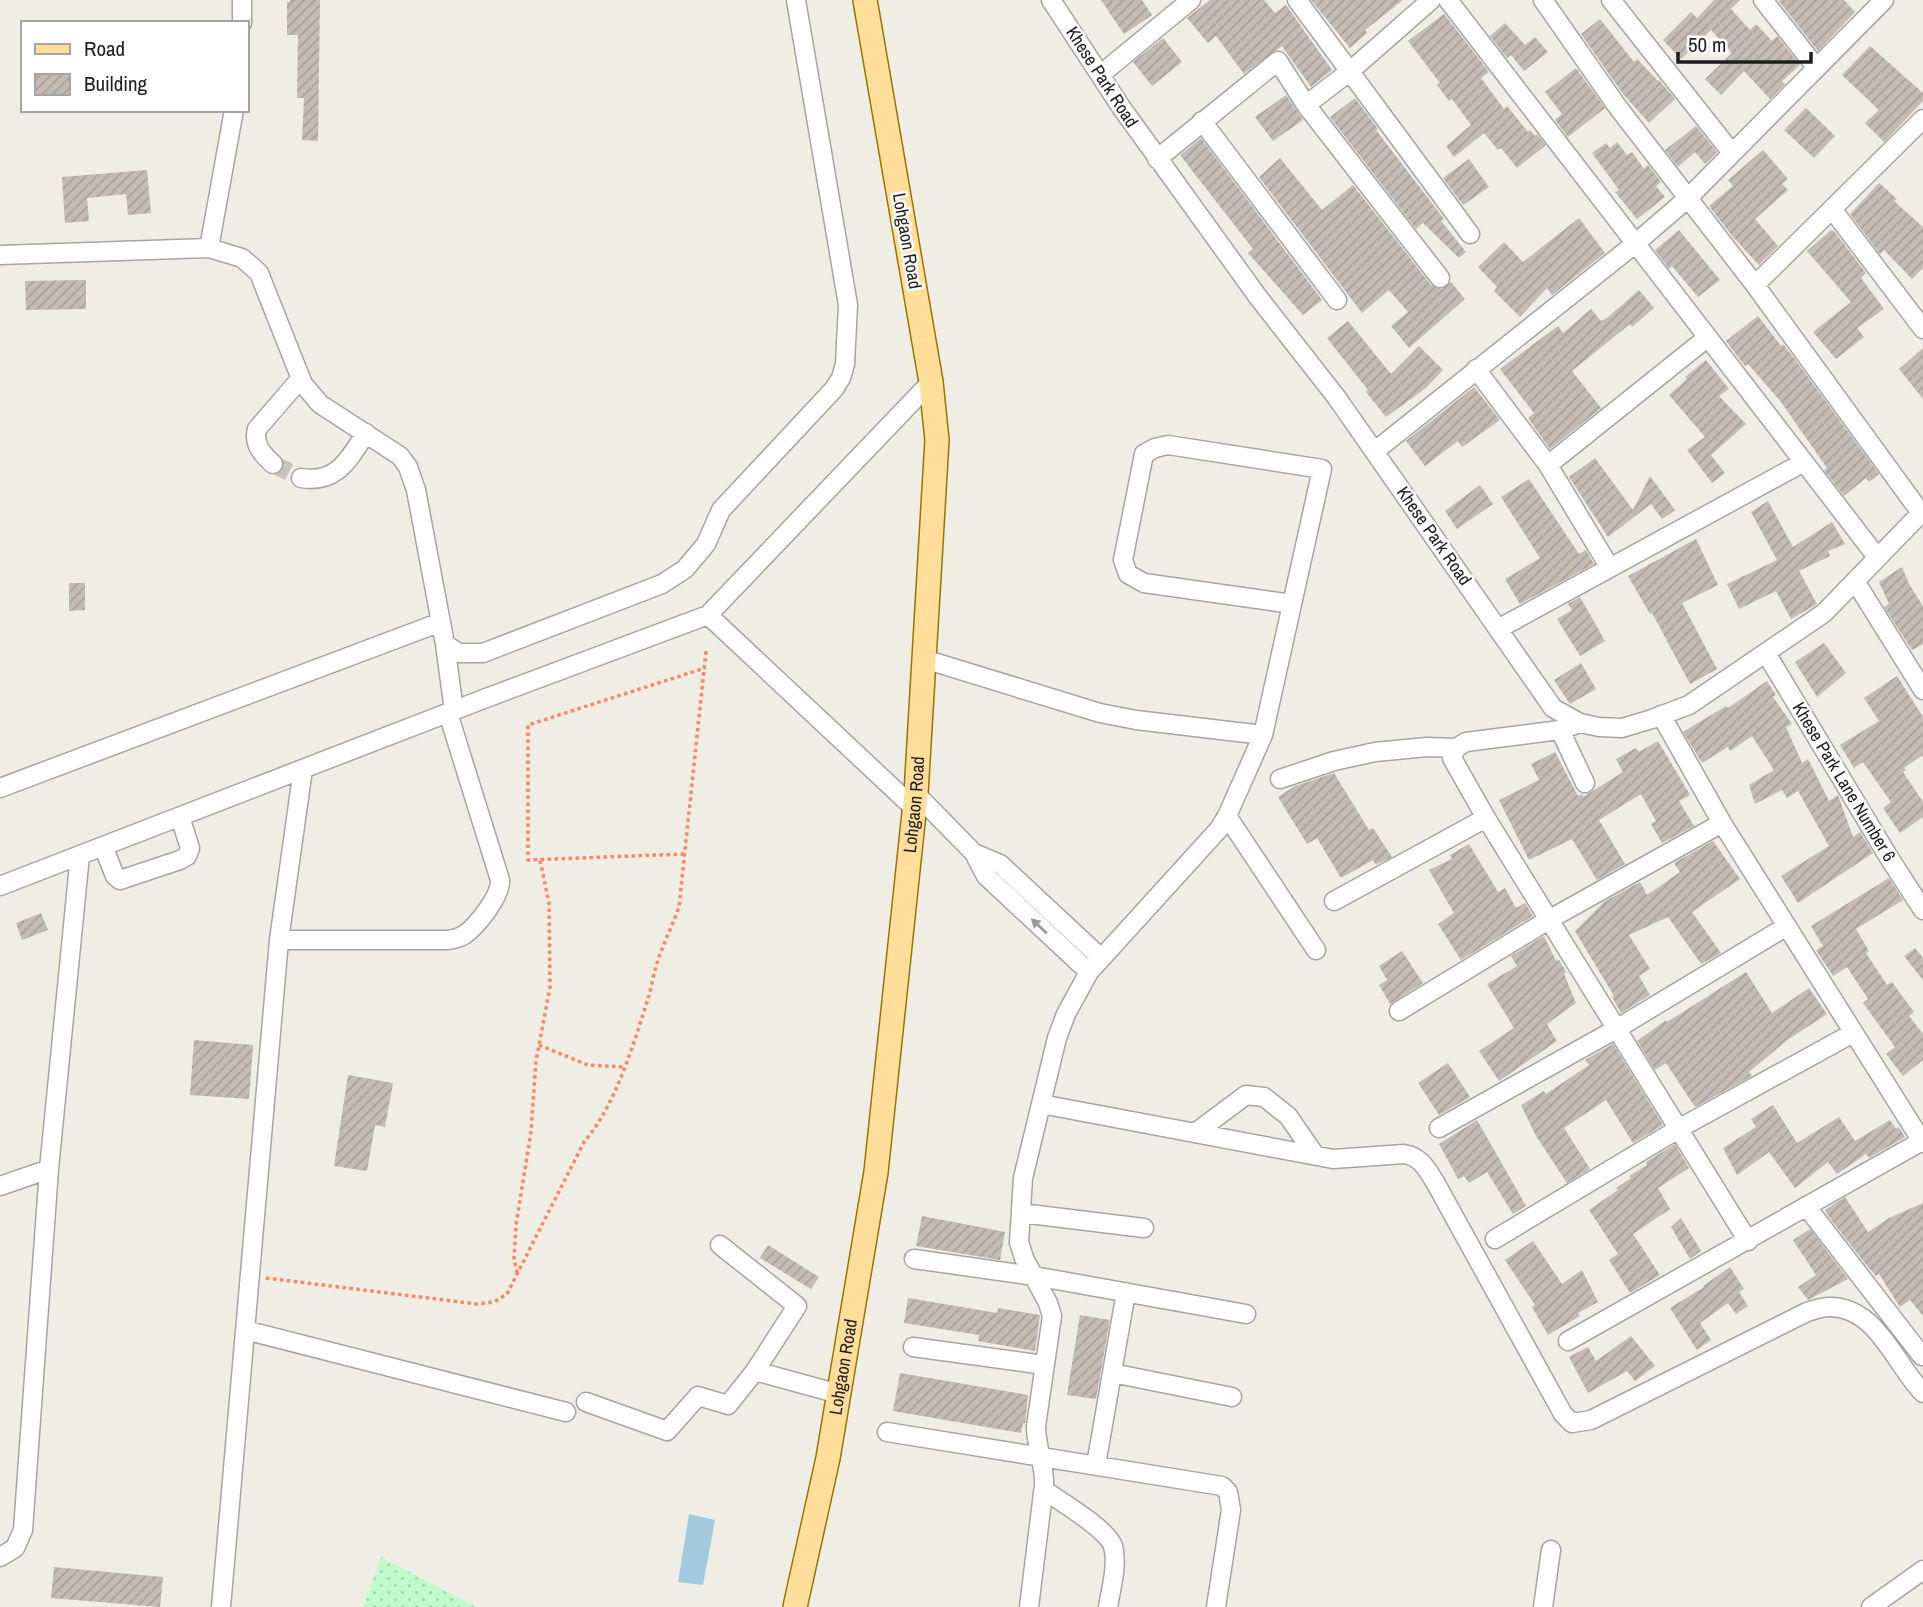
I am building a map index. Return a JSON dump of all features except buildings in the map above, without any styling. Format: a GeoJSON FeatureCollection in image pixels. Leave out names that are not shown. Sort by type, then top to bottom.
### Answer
{"type":"FeatureCollection","features":[{"type":"Feature","properties":{"kind":"main road","name":"Lohgaon Road"},"geometry":{"type":"LineString","coordinates":[[795,1607],[828,1458],[876,1172],[916,801],[937,440],[931,382],[865,0]]}},
{"type":"Feature","properties":{"kind":"street"},"geometry":{"type":"LineString","coordinates":[[242,0],[242,21]]}},
{"type":"Feature","properties":{"kind":"street"},"geometry":{"type":"LineString","coordinates":[[445,644],[459,653],[483,653],[662,584],[676,576],[706,544],[721,510],[841,378],[845,364],[848,305],[796,0]]}},
{"type":"Feature","properties":{"kind":"street","name":"Khese Park Road"},"geometry":{"type":"LineString","coordinates":[[1051,0],[1157,159],[1375,451],[1553,708],[1580,723],[1599,727],[1622,727],[1689,705],[1824,613],[1922,512]]}},
{"type":"Feature","properties":{"kind":"street"},"geometry":{"type":"LineString","coordinates":[[1100,75],[1191,0]]}},
{"type":"Feature","properties":{"kind":"street"},"geometry":{"type":"LineString","coordinates":[[1297,0],[1469,234]]}},
{"type":"Feature","properties":{"kind":"street"},"geometry":{"type":"LineString","coordinates":[[1306,105],[1349,72],[1431,0]]}},
{"type":"Feature","properties":{"kind":"street"},"geometry":{"type":"LineString","coordinates":[[1448,0],[1616,222],[1636,243],[1877,557]]}},
{"type":"Feature","properties":{"kind":"street"},"geometry":{"type":"LineString","coordinates":[[1543,0],[1617,106],[1755,285],[1922,512]]}},
{"type":"Feature","properties":{"kind":"street"},"geometry":{"type":"LineString","coordinates":[[1611,0],[1732,153]]}},
{"type":"Feature","properties":{"kind":"street"},"geometry":{"type":"LineString","coordinates":[[1763,0],[1816,67]]}},
{"type":"Feature","properties":{"kind":"street"},"geometry":{"type":"LineString","coordinates":[[1375,451],[1636,243],[1688,198],[1884,0]]}},
{"type":"Feature","properties":{"kind":"street"},"geometry":{"type":"LineString","coordinates":[[1157,159],[1278,61],[1306,105],[1440,278]]}},
{"type":"Feature","properties":{"kind":"street"},"geometry":{"type":"LineString","coordinates":[[209,247],[234,112]]}},
{"type":"Feature","properties":{"kind":"street"},"geometry":{"type":"LineString","coordinates":[[1202,121],[1337,300]]}},
{"type":"Feature","properties":{"kind":"street"},"geometry":{"type":"LineString","coordinates":[[1755,285],[1921,124]]}},
{"type":"Feature","properties":{"kind":"street"},"geometry":{"type":"LineString","coordinates":[[1832,209],[1923,329]]}},
{"type":"Feature","properties":{"kind":"street"},"geometry":{"type":"LineString","coordinates":[[0,255],[209,247],[242,258],[259,274],[310,394],[320,404],[400,456],[411,474],[445,644],[451,712],[500,880],[500,888],[470,930],[462,936],[448,940],[279,940]]}},
{"type":"Feature","properties":{"kind":"street"},"geometry":{"type":"LineString","coordinates":[[1548,465],[1708,337]]}},
{"type":"Feature","properties":{"kind":"street"},"geometry":{"type":"LineString","coordinates":[[1476,369],[1548,465],[1610,568]]}},
{"type":"Feature","properties":{"kind":"street"},"geometry":{"type":"LineString","coordinates":[[273,464],[258,446],[255,438],[257,429],[301,378]]}},
{"type":"Feature","properties":{"kind":"street"},"geometry":{"type":"LineString","coordinates":[[0,886],[708,615],[931,382]]}},
{"type":"Feature","properties":{"kind":"street"},"geometry":{"type":"LineString","coordinates":[[302,478],[313,480],[338,470],[366,433]]}},
{"type":"Feature","properties":{"kind":"street"},"geometry":{"type":"LineString","coordinates":[[1029,1607],[1045,1473],[1036,1440],[1036,1426],[1052,1316],[1019,1242],[1023,1178],[1057,1038],[1066,1014],[1089,972],[1219,829],[1227,816],[1263,735],[1292,604],[1322,468],[1168,445],[1144,454],[1123,560],[1128,574],[1144,583],[1292,604]]}},
{"type":"Feature","properties":{"kind":"street"},"geometry":{"type":"LineString","coordinates":[[1498,629],[1804,462]]}},
{"type":"Feature","properties":{"kind":"street"},"geometry":{"type":"LineString","coordinates":[[1855,581],[1923,690]]}},
{"type":"Feature","properties":{"kind":"street"},"geometry":{"type":"LineString","coordinates":[[708,615],[974,853],[1000,864],[1101,958]]}},
{"type":"Feature","properties":{"kind":"street"},"geometry":{"type":"LineString","coordinates":[[0,788],[441,622]]}},
{"type":"Feature","properties":{"kind":"street","name":"Khese Park Lane Number 6"},"geometry":{"type":"LineString","coordinates":[[1766,653],[1923,910]]}},
{"type":"Feature","properties":{"kind":"street"},"geometry":{"type":"LineString","coordinates":[[924,660],[1100,713],[1136,720],[1263,735]]}},
{"type":"Feature","properties":{"kind":"street"},"geometry":{"type":"LineString","coordinates":[[1568,1341],[1922,1142],[1722,823],[1661,715]]}},
{"type":"Feature","properties":{"kind":"street"},"geometry":{"type":"LineString","coordinates":[[1280,779],[1334,761],[1375,752],[1427,747],[1456,748],[1466,742],[1560,730],[1580,723]]}},
{"type":"Feature","properties":{"kind":"street"},"geometry":{"type":"LineString","coordinates":[[1560,730],[1585,783]]}},
{"type":"Feature","properties":{"kind":"street"},"geometry":{"type":"LineString","coordinates":[[1456,748],[1452,758],[1486,818],[1618,1027],[1748,1241]]}},
{"type":"Feature","properties":{"kind":"street"},"geometry":{"type":"LineString","coordinates":[[221,1607],[279,940],[303,769]]}},
{"type":"Feature","properties":{"kind":"street"},"geometry":{"type":"LineString","coordinates":[[1227,816],[1316,950]]}},
{"type":"Feature","properties":{"kind":"street"},"geometry":{"type":"LineString","coordinates":[[103,846],[115,876],[120,880],[180,860],[187,856],[190,848],[180,817]]}},
{"type":"Feature","properties":{"kind":"street"},"geometry":{"type":"LineString","coordinates":[[1334,901],[1486,818]]}},
{"type":"Feature","properties":{"kind":"street"},"geometry":{"type":"LineString","coordinates":[[1399,1011],[1550,919],[1722,823]]}},
{"type":"Feature","properties":{"kind":"street"},"geometry":{"type":"LineString","coordinates":[[974,853],[986,876],[1089,972]]}},
{"type":"Feature","properties":{"kind":"street"},"geometry":{"type":"LineString","coordinates":[[0,1557],[15,1548],[23,1530],[49,1169],[80,855]]}},
{"type":"Feature","properties":{"kind":"street"},"geometry":{"type":"LineString","coordinates":[[1439,1128],[1618,1027],[1787,926]]}},
{"type":"Feature","properties":{"kind":"street"},"geometry":{"type":"LineString","coordinates":[[1495,1239],[1680,1128],[1853,1033]]}},
{"type":"Feature","properties":{"kind":"street"},"geometry":{"type":"LineString","coordinates":[[1195,1133],[1246,1095],[1264,1097],[1288,1116],[1315,1155]]}},
{"type":"Feature","properties":{"kind":"street"},"geometry":{"type":"LineString","coordinates":[[1041,1104],[1333,1159],[1404,1154],[1415,1156],[1423,1163],[1563,1415],[1572,1423],[1591,1420],[1807,1312],[1828,1307],[1861,1315],[1923,1393]]}},
{"type":"Feature","properties":{"kind":"street"},"geometry":{"type":"LineString","coordinates":[[0,1186],[49,1169]]}},
{"type":"Feature","properties":{"kind":"street"},"geometry":{"type":"LineString","coordinates":[[1806,1206],[1922,1356]]}},
{"type":"Feature","properties":{"kind":"street"},"geometry":{"type":"LineString","coordinates":[[1021,1213],[1144,1228]]}},
{"type":"Feature","properties":{"kind":"street"},"geometry":{"type":"LineString","coordinates":[[586,1402],[667,1431],[698,1396],[728,1405],[755,1371],[797,1306],[720,1245]]}},
{"type":"Feature","properties":{"kind":"street"},"geometry":{"type":"LineString","coordinates":[[914,1259],[1034,1276],[1246,1314]]}},
{"type":"Feature","properties":{"kind":"street"},"geometry":{"type":"LineString","coordinates":[[1096,1465],[1126,1293]]}},
{"type":"Feature","properties":{"kind":"street"},"geometry":{"type":"LineString","coordinates":[[245,1331],[566,1412]]}},
{"type":"Feature","properties":{"kind":"street"},"geometry":{"type":"LineString","coordinates":[[913,1347],[1044,1365]]}},
{"type":"Feature","properties":{"kind":"street"},"geometry":{"type":"LineString","coordinates":[[755,1371],[839,1394]]}},
{"type":"Feature","properties":{"kind":"street"},"geometry":{"type":"LineString","coordinates":[[1112,1373],[1232,1397]]}},
{"type":"Feature","properties":{"kind":"street"},"geometry":{"type":"LineString","coordinates":[[887,1432],[1222,1486],[1228,1492],[1231,1510],[1216,1607]]}},
{"type":"Feature","properties":{"kind":"street"},"geometry":{"type":"LineString","coordinates":[[1044,1490],[1089,1521],[1111,1541],[1114,1557],[1108,1607]]}},
{"type":"Feature","properties":{"kind":"street"},"geometry":{"type":"LineString","coordinates":[[1543,1607],[1551,1550]]}},
{"type":"Feature","properties":{"kind":"street"},"geometry":{"type":"LineString","coordinates":[[1871,1607],[1923,1570]]}},
{"type":"Feature","properties":{"kind":"path"},"geometry":{"type":"LineString","coordinates":[[250,1276],[477,1304],[494,1302],[507,1294],[584,1142],[611,1102],[679,907],[706,651]]}},
{"type":"Feature","properties":{"kind":"path"},"geometry":{"type":"LineString","coordinates":[[684,854],[528,860],[528,725],[705,668]]}},
{"type":"Feature","properties":{"kind":"path"},"geometry":{"type":"LineString","coordinates":[[517,1274],[514,1259],[516,1225],[531,1132],[539,1045],[550,987],[549,902],[540,860]]}},
{"type":"Feature","properties":{"kind":"path"},"geometry":{"type":"LineString","coordinates":[[539,1045],[588,1065],[624,1067]]}},
{"type":"Feature","properties":{"kind":"green space"},"geometry":{"type":"Polygon","coordinates":[[[381,1557],[476,1607],[363,1607],[381,1557]]]}},
{"type":"Feature","properties":{"kind":"water"},"geometry":{"type":"Polygon","coordinates":[[[689,1514],[715,1520],[703,1585],[678,1582],[689,1514]]]}},
{"type":"Feature","properties":{"kind":"tunnel"},"geometry":{"type":"LineString","coordinates":[[273,464],[301,478]]}}]}
